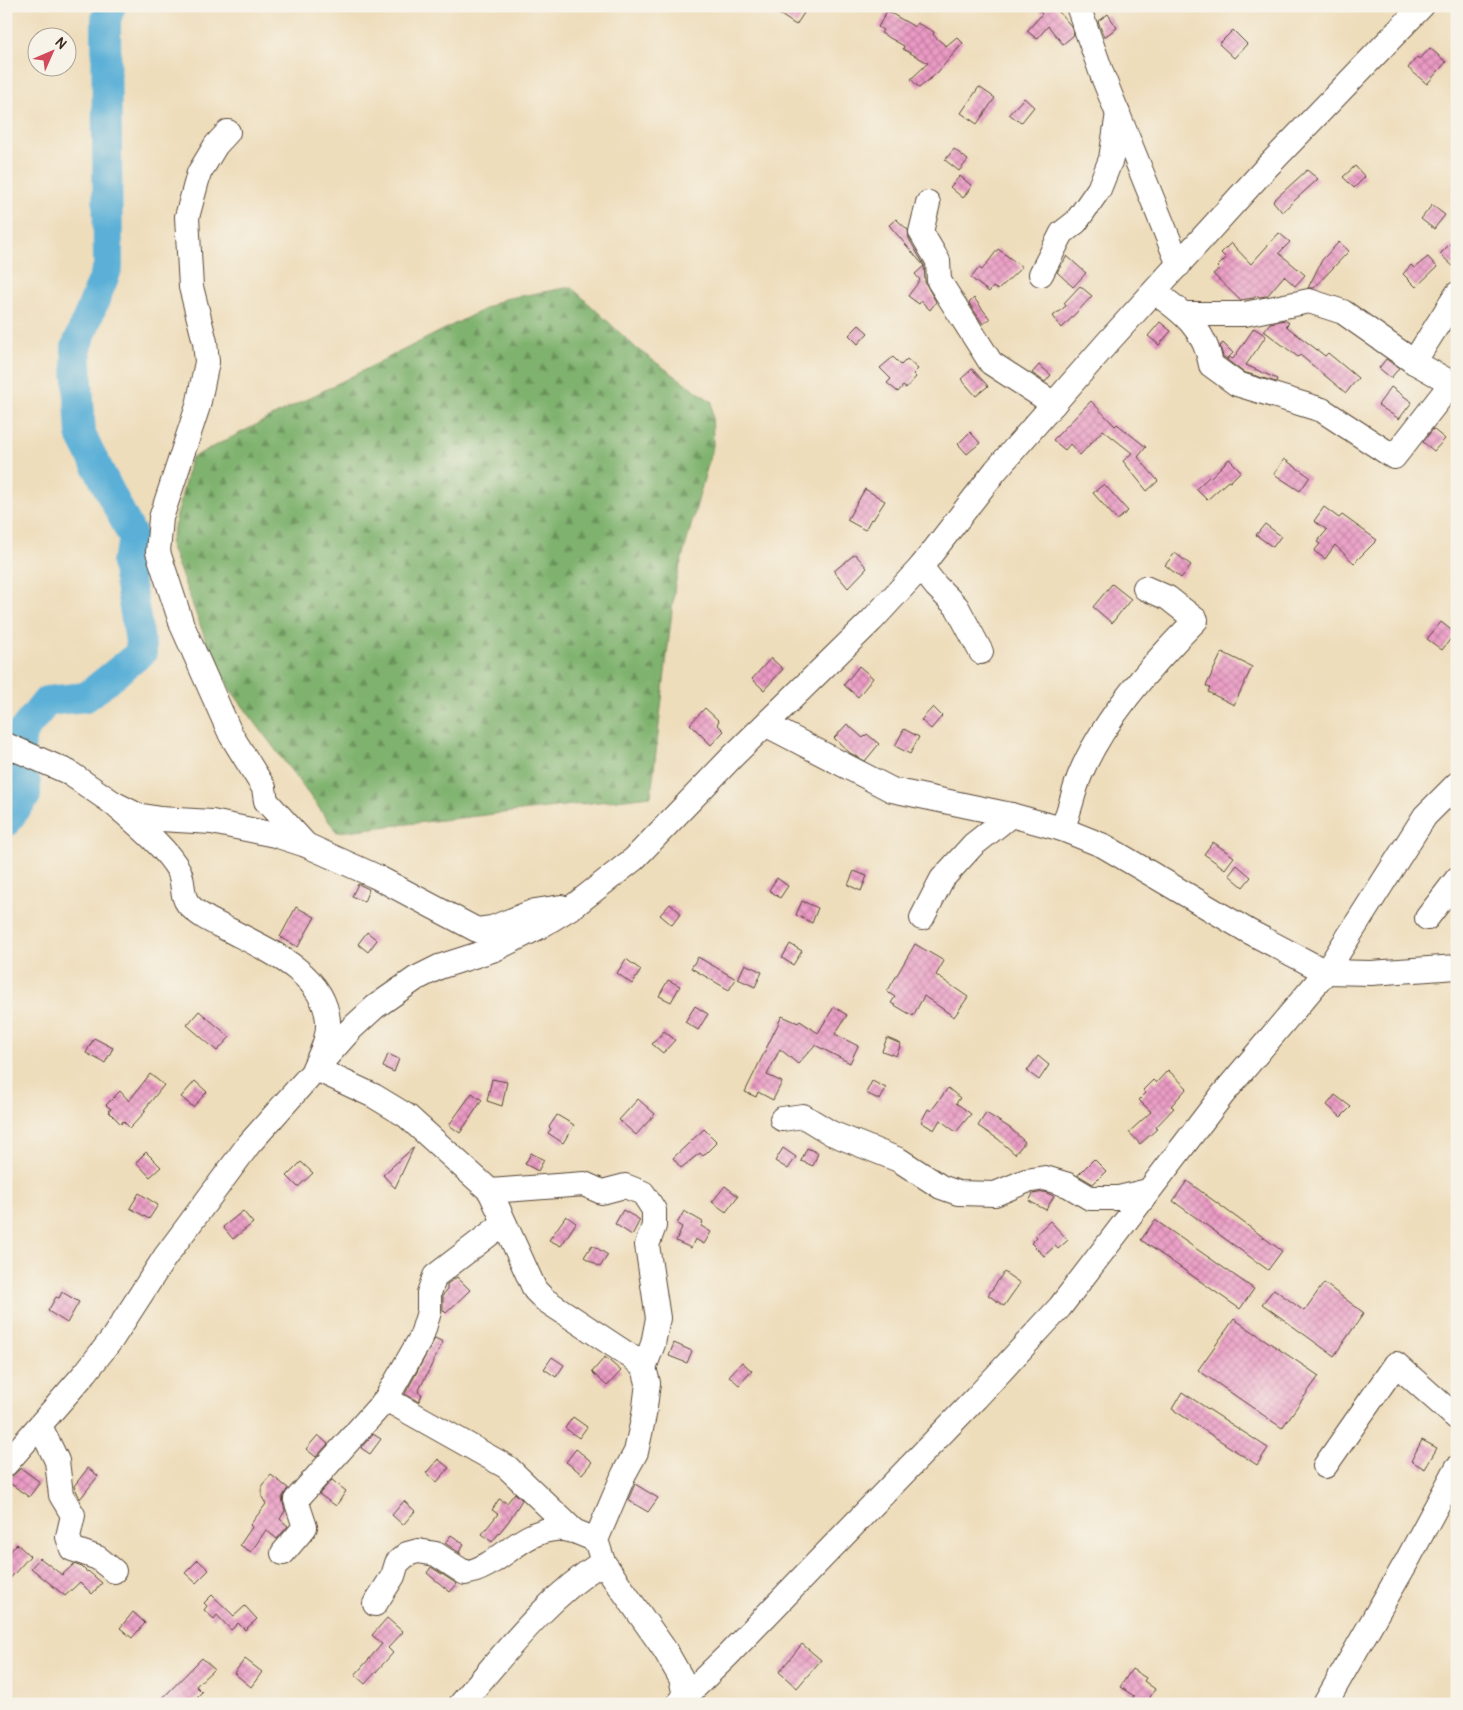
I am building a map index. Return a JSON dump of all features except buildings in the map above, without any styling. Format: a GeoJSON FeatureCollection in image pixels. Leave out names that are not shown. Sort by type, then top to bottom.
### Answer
{"type":"FeatureCollection","features":[{"type":"Feature","properties":{"kind":"street"},"geometry":{"type":"LineString","coordinates":[[1078,6],[1118,113],[1179,265]]}},
{"type":"Feature","properties":{"kind":"street"},"geometry":{"type":"LineString","coordinates":[[6,1464],[112,1339],[166,1258],[249,1144],[314,1068],[351,1029],[391,994],[439,967],[496,949],[575,905],[634,858],[733,756],[767,725],[872,620],[922,567],[996,470],[1054,404],[1264,170],[1422,6]]}},
{"type":"Feature","properties":{"kind":"street"},"geometry":{"type":"LineString","coordinates":[[1041,274],[1062,233],[1076,222],[1098,189],[1111,159],[1118,113]]}},
{"type":"Feature","properties":{"kind":"street"},"geometry":{"type":"LineString","coordinates":[[228,132],[216,145],[199,173],[187,217],[191,287],[205,342],[207,362],[198,406],[161,518],[158,552],[182,624],[203,677],[231,735],[264,788],[266,801],[306,845]]}},
{"type":"Feature","properties":{"kind":"street"},"geometry":{"type":"LineString","coordinates":[[928,203],[921,232],[938,260],[939,281],[991,363],[1054,404]]}},
{"type":"Feature","properties":{"kind":"street"},"geometry":{"type":"LineString","coordinates":[[1154,292],[1185,314],[1208,348],[1211,365],[1237,384],[1322,410],[1394,457],[1454,385],[1414,362],[1343,312],[1309,301],[1245,314],[1185,314]]}},
{"type":"Feature","properties":{"kind":"street"},"geometry":{"type":"LineString","coordinates":[[1414,362],[1457,294]]}},
{"type":"Feature","properties":{"kind":"street"},"geometry":{"type":"LineString","coordinates":[[922,567],[936,586],[957,607],[981,652]]}},
{"type":"Feature","properties":{"kind":"street"},"geometry":{"type":"LineString","coordinates":[[1062,829],[1080,776],[1108,725],[1152,669],[1196,620],[1168,598],[1144,588]]}},
{"type":"Feature","properties":{"kind":"street"},"geometry":{"type":"LineString","coordinates":[[767,725],[892,790],[1011,815],[1062,829],[1104,846],[1248,931],[1326,972],[1371,973],[1457,967]]}},
{"type":"Feature","properties":{"kind":"street"},"geometry":{"type":"LineString","coordinates":[[8,745],[68,772],[113,803],[137,815],[160,819],[212,822],[275,835],[306,845],[375,876],[477,930],[492,928],[535,911],[575,905]]}},
{"type":"Feature","properties":{"kind":"street"},"geometry":{"type":"LineString","coordinates":[[683,1702],[976,1398],[1060,1307],[1223,1094],[1326,972],[1421,822],[1431,809],[1457,784]]}},
{"type":"Feature","properties":{"kind":"street"},"geometry":{"type":"LineString","coordinates":[[238,828],[254,818],[266,801]]}},
{"type":"Feature","properties":{"kind":"street"},"geometry":{"type":"LineString","coordinates":[[113,803],[166,853],[180,872],[186,902],[201,915],[274,953],[313,985],[324,1004],[328,1022],[324,1046],[314,1068]]}},
{"type":"Feature","properties":{"kind":"street"},"geometry":{"type":"LineString","coordinates":[[922,918],[942,879],[973,845],[1011,815]]}},
{"type":"Feature","properties":{"kind":"street"},"geometry":{"type":"LineString","coordinates":[[1427,918],[1457,880]]}},
{"type":"Feature","properties":{"kind":"street"},"geometry":{"type":"LineString","coordinates":[[314,1068],[374,1096],[408,1116],[490,1191],[535,1290],[545,1300],[633,1358],[644,1368],[648,1383],[636,1452],[624,1474],[600,1551],[584,1574],[529,1626],[461,1704]]}},
{"type":"Feature","properties":{"kind":"street"},"geometry":{"type":"LineString","coordinates":[[782,1120],[803,1116],[831,1133],[899,1160],[941,1186],[958,1193],[995,1194],[1026,1181],[1045,1178],[1068,1185],[1090,1198],[1119,1198],[1148,1191]]}},
{"type":"Feature","properties":{"kind":"street"},"geometry":{"type":"LineString","coordinates":[[490,1191],[584,1184],[602,1192],[625,1186],[643,1193],[654,1210],[654,1226],[647,1245],[658,1318],[653,1344],[644,1368]]}},
{"type":"Feature","properties":{"kind":"street"},"geometry":{"type":"LineString","coordinates":[[283,1553],[305,1528],[296,1500],[386,1399],[421,1338],[428,1312],[428,1293],[434,1276],[504,1222]]}},
{"type":"Feature","properties":{"kind":"street"},"geometry":{"type":"LineString","coordinates":[[1325,1466],[1396,1364],[1457,1418]]}},
{"type":"Feature","properties":{"kind":"street"},"geometry":{"type":"LineString","coordinates":[[386,1399],[507,1467],[574,1531],[600,1551],[665,1650],[681,1678],[683,1702]]}},
{"type":"Feature","properties":{"kind":"street"},"geometry":{"type":"LineString","coordinates":[[40,1426],[56,1461],[61,1495],[73,1515],[68,1537],[72,1549],[98,1558],[114,1571]]}},
{"type":"Feature","properties":{"kind":"street"},"geometry":{"type":"LineString","coordinates":[[1325,1704],[1389,1594],[1457,1468]]}},
{"type":"Feature","properties":{"kind":"street"},"geometry":{"type":"LineString","coordinates":[[375,1604],[393,1576],[398,1563],[408,1554],[418,1551],[436,1554],[465,1573],[480,1571],[528,1537],[555,1529],[574,1531]]}},
{"type":"Feature","properties":{"kind":"green space"},"geometry":{"type":"Polygon","coordinates":[[[571,287],[637,349],[712,402],[713,446],[675,584],[651,796],[337,832],[218,673],[170,544],[191,458],[504,299],[571,287]]]}},
{"type":"Feature","properties":{"kind":"waterway"},"geometry":{"type":"LineString","coordinates":[[6,822],[26,795],[26,784],[19,758],[22,732],[47,701],[86,697],[142,652],[126,563],[135,541],[81,435],[76,347],[108,267],[106,19],[111,6]]}}]}
